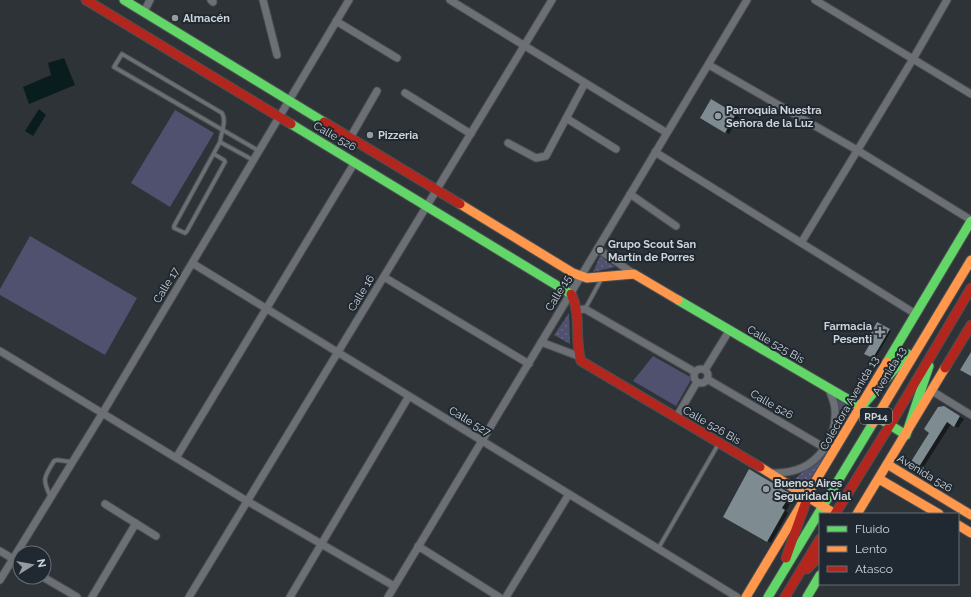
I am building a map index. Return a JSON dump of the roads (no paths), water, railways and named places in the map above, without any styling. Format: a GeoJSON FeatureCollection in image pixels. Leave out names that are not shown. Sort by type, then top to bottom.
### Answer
{"type":"FeatureCollection","features":[{"type":"Feature","properties":{"kind":"main road","name":"Calle 526"},"geometry":{"type":"LineString","coordinates":[[86,0],[571,293]]}},
{"type":"Feature","properties":{"kind":"main road","name":"Calle 526"},"geometry":{"type":"LineString","coordinates":[[124,0],[572,273],[581,276]]}},
{"type":"Feature","properties":{"kind":"main road","name":"Colectora Avenida 13"},"geometry":{"type":"LineString","coordinates":[[746,597],[808,496],[861,407],[914,313],[971,220]]}},
{"type":"Feature","properties":{"kind":"main road","name":"Avenida 13"},"geometry":{"type":"LineString","coordinates":[[768,597],[971,260]]}},
{"type":"Feature","properties":{"kind":"main road"},"geometry":{"type":"LineString","coordinates":[[581,276],[587,278],[634,274]]}},
{"type":"Feature","properties":{"kind":"main road","name":"Calle 525 Bis"},"geometry":{"type":"LineString","coordinates":[[634,274],[906,435]]}},
{"type":"Feature","properties":{"kind":"main road","name":"RP14"},"geometry":{"type":"LineString","coordinates":[[836,513],[890,426],[971,288]]}},
{"type":"Feature","properties":{"kind":"main road"},"geometry":{"type":"LineString","coordinates":[[571,293],[576,304],[581,309],[577,344],[578,356]]}},
{"type":"Feature","properties":{"kind":"main road"},"geometry":{"type":"LineString","coordinates":[[858,513],[932,392],[971,325]]}},
{"type":"Feature","properties":{"kind":"main road"},"geometry":{"type":"LineString","coordinates":[[861,407],[924,336]]}},
{"type":"Feature","properties":{"kind":"main road"},"geometry":{"type":"LineString","coordinates":[[906,435],[937,344]]}},
{"type":"Feature","properties":{"kind":"main road","name":"Calle 526 Bis"},"geometry":{"type":"LineString","coordinates":[[578,356],[584,364],[770,473],[834,513]]}},
{"type":"Feature","properties":{"kind":"main road","name":"Avenida 526"},"geometry":{"type":"LineString","coordinates":[[887,464],[971,515]]}},
{"type":"Feature","properties":{"kind":"main road"},"geometry":{"type":"LineString","coordinates":[[879,479],[937,513]]}},
{"type":"Feature","properties":{"kind":"main road"},"geometry":{"type":"LineString","coordinates":[[778,580],[808,496]]}},
{"type":"Feature","properties":{"kind":"main road"},"geometry":{"type":"LineString","coordinates":[[959,526],[971,533]]}},
{"type":"Feature","properties":{"kind":"main road"},"geometry":{"type":"LineString","coordinates":[[785,597],[819,541]]}},
{"type":"Feature","properties":{"kind":"main road"},"geometry":{"type":"LineString","coordinates":[[794,582],[819,556]]}},
{"type":"Feature","properties":{"kind":"main road"},"geometry":{"type":"LineString","coordinates":[[807,597],[819,577]]}},
{"type":"Feature","properties":{"kind":"street"},"geometry":{"type":"LineString","coordinates":[[144,12],[150,0]]}},
{"type":"Feature","properties":{"kind":"street"},"geometry":{"type":"LineString","coordinates":[[263,0],[277,55]]}},
{"type":"Feature","properties":{"kind":"street","name":"Calle 17"},"geometry":{"type":"LineString","coordinates":[[26,545],[51,497],[349,0]]}},
{"type":"Feature","properties":{"kind":"street"},"geometry":{"type":"LineString","coordinates":[[450,0],[668,133]]}},
{"type":"Feature","properties":{"kind":"street","name":"Calle 16"},"geometry":{"type":"LineString","coordinates":[[189,597],[552,0]]}},
{"type":"Feature","properties":{"kind":"street","name":"Calle 15"},"geometry":{"type":"LineString","coordinates":[[388,597],[748,0]]}},
{"type":"Feature","properties":{"kind":"street"},"geometry":{"type":"LineString","coordinates":[[815,0],[971,94]]}},
{"type":"Feature","properties":{"kind":"street"},"geometry":{"type":"LineString","coordinates":[[801,243],[913,59],[947,0]]}},
{"type":"Feature","properties":{"kind":"street"},"geometry":{"type":"LineString","coordinates":[[336,21],[396,58]]}},
{"type":"Feature","properties":{"kind":"street"},"geometry":{"type":"LineString","coordinates":[[709,65],[857,150],[971,220]]}},
{"type":"Feature","properties":{"kind":"street"},"geometry":{"type":"LineString","coordinates":[[508,143],[536,158],[546,156],[585,83]]}},
{"type":"Feature","properties":{"kind":"street"},"geometry":{"type":"LineString","coordinates":[[350,138],[377,91]]}},
{"type":"Feature","properties":{"kind":"street"},"geometry":{"type":"LineString","coordinates":[[405,93],[471,134]]}},
{"type":"Feature","properties":{"kind":"street"},"geometry":{"type":"LineString","coordinates":[[566,118],[616,149]]}},
{"type":"Feature","properties":{"kind":"street"},"geometry":{"type":"LineString","coordinates":[[655,152],[914,313]]}},
{"type":"Feature","properties":{"kind":"street"},"geometry":{"type":"LineString","coordinates":[[176,458],[355,162]]}},
{"type":"Feature","properties":{"kind":"street"},"geometry":{"type":"LineString","coordinates":[[630,194],[676,226]]}},
{"type":"Feature","properties":{"kind":"street","name":"Calle 525 Bis"},"geometry":{"type":"LineString","coordinates":[[598,249],[634,274]]}},
{"type":"Feature","properties":{"kind":"street","name":"Calle 527"},"geometry":{"type":"LineString","coordinates":[[192,263],[737,597]]}},
{"type":"Feature","properties":{"kind":"street"},"geometry":{"type":"LineString","coordinates":[[384,277],[528,364]]}},
{"type":"Feature","properties":{"kind":"street"},"geometry":{"type":"LineString","coordinates":[[581,309],[695,372]]}},
{"type":"Feature","properties":{"kind":"street"},"geometry":{"type":"LineString","coordinates":[[705,370],[729,331]]}},
{"type":"Feature","properties":{"kind":"street","name":"Calle 526 Bis"},"geometry":{"type":"LineString","coordinates":[[541,342],[578,356]]}},
{"type":"Feature","properties":{"kind":"street"},"geometry":{"type":"LineString","coordinates":[[0,351],[247,501],[394,586]]}},
{"type":"Feature","properties":{"kind":"street"},"geometry":{"type":"LineString","coordinates":[[695,372],[701,369],[705,370]]}},
{"type":"Feature","properties":{"kind":"street"},"geometry":{"type":"LineString","coordinates":[[697,382],[704,383],[707,380],[708,374],[705,370]]}},
{"type":"Feature","properties":{"kind":"street"},"geometry":{"type":"LineString","coordinates":[[695,372],[694,379],[697,382]]}},
{"type":"Feature","properties":{"kind":"street","name":"Calle 526"},"geometry":{"type":"LineString","coordinates":[[707,380],[825,448]]}},
{"type":"Feature","properties":{"kind":"street"},"geometry":{"type":"LineString","coordinates":[[676,418],[697,382]]}},
{"type":"Feature","properties":{"kind":"street"},"geometry":{"type":"LineString","coordinates":[[770,473],[791,472],[799,469],[810,463],[825,448],[834,430],[835,421],[835,409],[829,389]]}},
{"type":"Feature","properties":{"kind":"street"},"geometry":{"type":"LineString","coordinates":[[932,392],[971,415]]}},
{"type":"Feature","properties":{"kind":"street"},"geometry":{"type":"LineString","coordinates":[[290,597],[409,396]]}},
{"type":"Feature","properties":{"kind":"street"},"geometry":{"type":"LineString","coordinates":[[506,597],[569,494]]}},
{"type":"Feature","properties":{"kind":"street"},"geometry":{"type":"LineString","coordinates":[[105,504],[156,536]]}},
{"type":"Feature","properties":{"kind":"street"},"geometry":{"type":"LineString","coordinates":[[92,597],[136,523]]}},
{"type":"Feature","properties":{"kind":"street"},"geometry":{"type":"LineString","coordinates":[[418,546],[499,597]]}},
{"type":"Feature","properties":{"kind":"street"},"geometry":{"type":"LineString","coordinates":[[0,551],[12,558]]}},
{"type":"Feature","properties":{"kind":"street","name":"Calle 17"},"geometry":{"type":"LineString","coordinates":[[0,580],[12,567]]}},
{"type":"Feature","properties":{"kind":"street"},"geometry":{"type":"LineString","coordinates":[[52,582],[77,597]]}},
{"type":"Feature","properties":{"kind":"lane"},"geometry":{"type":"LineString","coordinates":[[214,154],[225,162],[186,233],[174,228],[220,142],[222,129],[225,120],[224,116],[222,113],[122,54],[114,67],[222,129],[259,150]]}},
{"type":"Feature","properties":{"kind":"lane"},"geometry":{"type":"LineString","coordinates":[[220,142],[253,160]]}},
{"type":"Feature","properties":{"kind":"lane"},"geometry":{"type":"LineString","coordinates":[[581,309],[603,277]]}},
{"type":"Feature","properties":{"kind":"lane"},"geometry":{"type":"LineString","coordinates":[[658,549],[719,444]]}},
{"type":"Feature","properties":{"kind":"lane"},"geometry":{"type":"LineString","coordinates":[[51,497],[45,486],[45,477],[54,461],[58,460],[73,462]]}},
{"type":"Feature","properties":{"kind":"place","name":"Almacén"},"geometry":{"type":"Point","coordinates":[175,18]}},
{"type":"Feature","properties":{"kind":"place","name":"Parroquia Nuestra Señora de la Luz"},"geometry":{"type":"Point","coordinates":[718,116]}},
{"type":"Feature","properties":{"kind":"place","name":"Pizzeria"},"geometry":{"type":"Point","coordinates":[370,135]}},
{"type":"Feature","properties":{"kind":"place","name":"Grupo Scout San Martín de Porres"},"geometry":{"type":"Point","coordinates":[600,250]}},
{"type":"Feature","properties":{"kind":"place","name":"Farmacia Pesenti"},"geometry":{"type":"Point","coordinates":[880,332]}},
{"type":"Feature","properties":{"kind":"place","name":"Buenos Aires Seguridad Vial"},"geometry":{"type":"Point","coordinates":[766,489]}}]}
